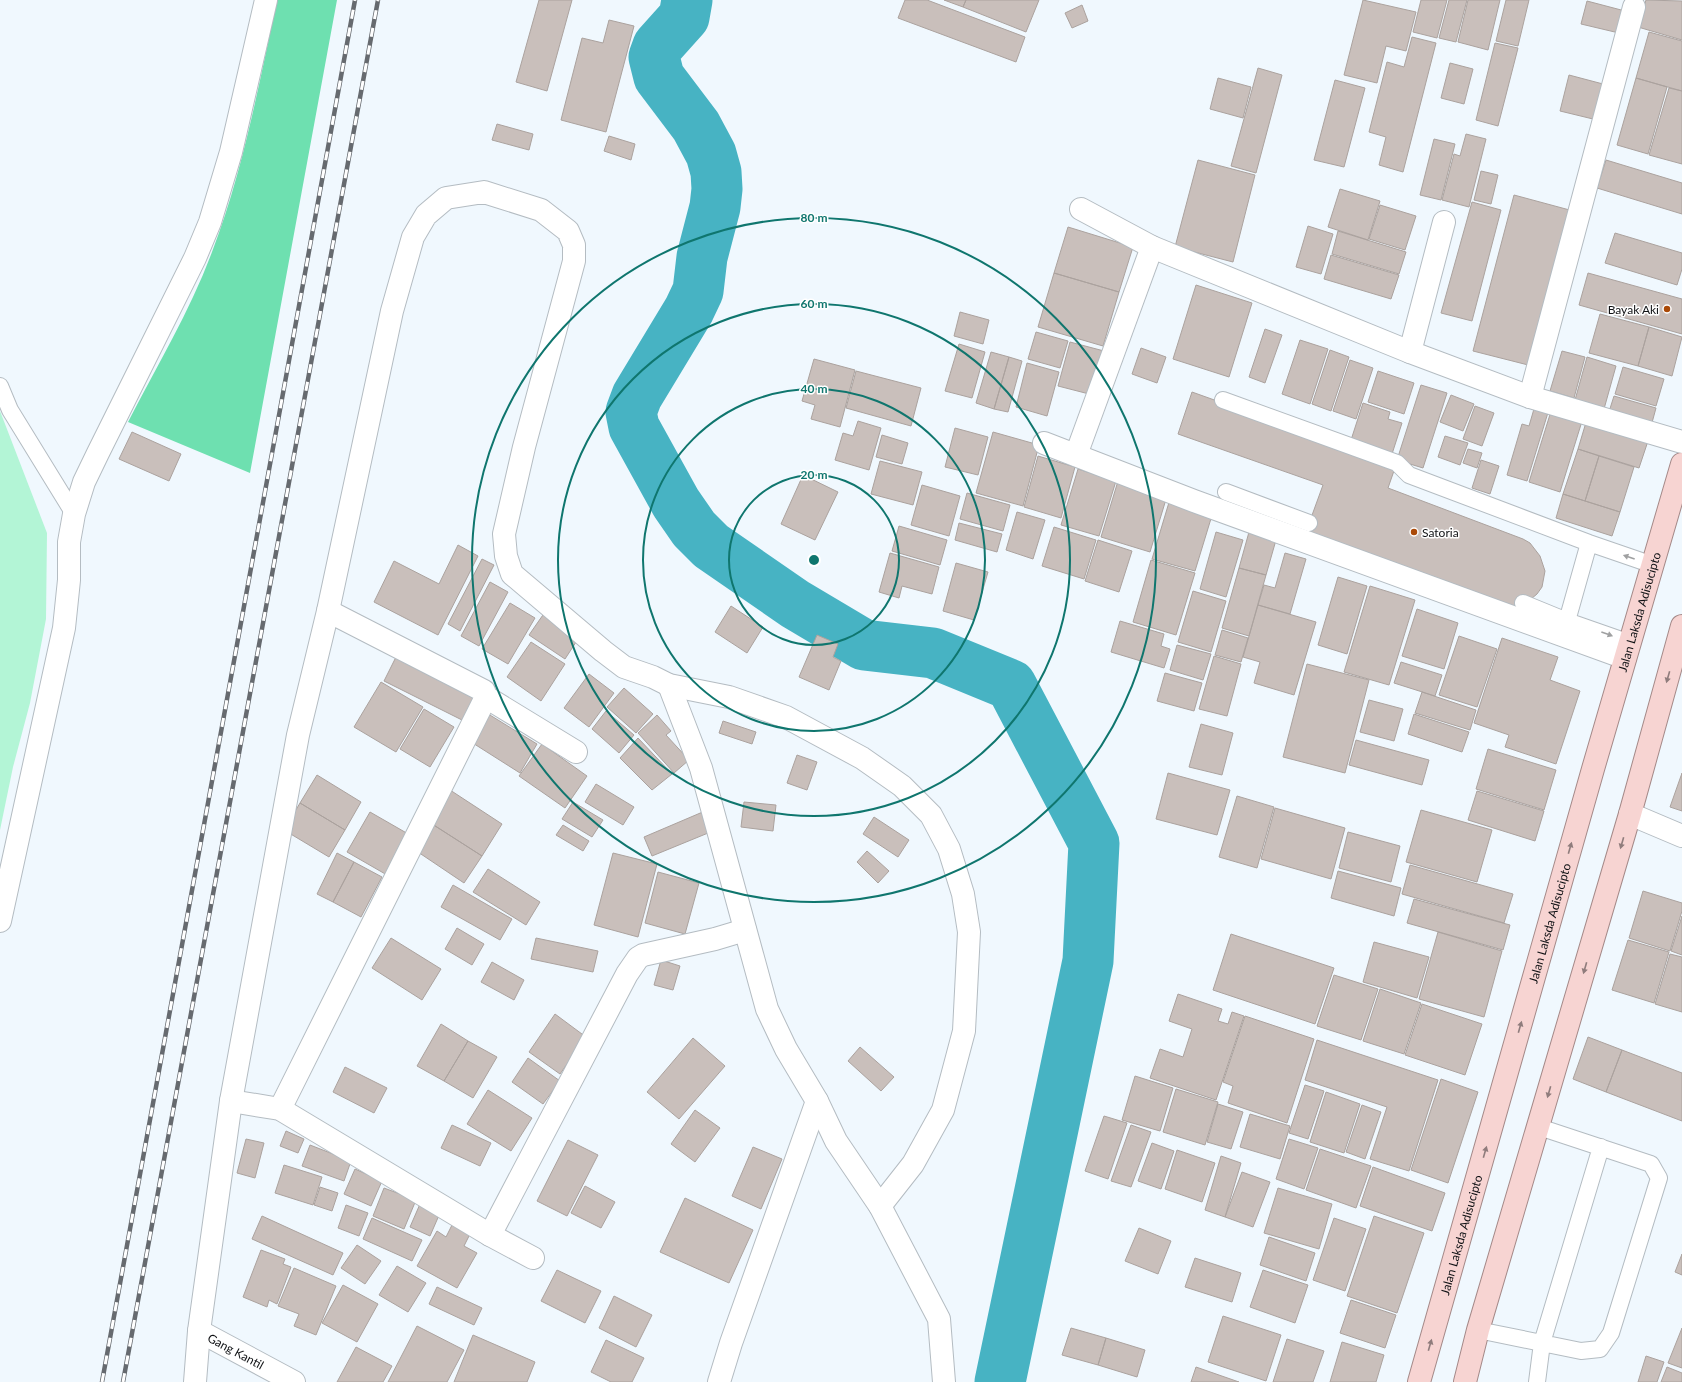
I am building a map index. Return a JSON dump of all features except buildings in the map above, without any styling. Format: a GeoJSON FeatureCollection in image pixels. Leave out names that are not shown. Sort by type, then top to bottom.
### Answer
{"type":"FeatureCollection","features":[{"type":"Feature","properties":{"kind":"highway","name":"Jalan Laksda Adisucipto"},"geometry":{"type":"LineString","coordinates":[[1419,1382],[1682,464]]}},
{"type":"Feature","properties":{"kind":"highway"},"geometry":{"type":"LineString","coordinates":[[1465,1382],[1478,1330],[1678,654],[1682,626]]}},
{"type":"Feature","properties":{"kind":"street"},"geometry":{"type":"LineString","coordinates":[[0,921],[64,628],[69,580],[69,542],[74,514],[84,482],[195,258],[210,222],[231,152],[266,0]]}},
{"type":"Feature","properties":{"kind":"street"},"geometry":{"type":"LineString","coordinates":[[1530,397],[1634,7]]}},
{"type":"Feature","properties":{"kind":"street"},"geometry":{"type":"LineString","coordinates":[[195,1382],[199,1331],[231,1101],[298,735],[328,611],[392,311],[413,237],[426,215],[446,198],[484,192],[541,210],[568,231],[574,245],[574,261],[524,447],[504,534],[506,556],[512,574],[624,667],[653,677],[668,685],[729,697],[786,717],[862,758],[902,786],[932,815],[949,848],[963,894],[969,932],[964,1031],[943,1110],[913,1164],[880,1206]]}},
{"type":"Feature","properties":{"kind":"street"},"geometry":{"type":"LineString","coordinates":[[1081,210],[1152,247],[1410,352],[1530,397],[1682,442]]}},
{"type":"Feature","properties":{"kind":"street"},"geometry":{"type":"LineString","coordinates":[[1410,352],[1444,222]]}},
{"type":"Feature","properties":{"kind":"street"},"geometry":{"type":"LineString","coordinates":[[1076,455],[1152,247]]}},
{"type":"Feature","properties":{"kind":"street"},"geometry":{"type":"LineString","coordinates":[[1044,443],[1201,504],[1628,650]]}},
{"type":"Feature","properties":{"kind":"street"},"geometry":{"type":"LineString","coordinates":[[328,611],[484,691],[486,697],[576,752]]}},
{"type":"Feature","properties":{"kind":"street"},"geometry":{"type":"LineString","coordinates":[[668,685],[701,768],[767,1008],[786,1049],[817,1101],[836,1141],[880,1206],[939,1319],[944,1382]]}},
{"type":"Feature","properties":{"kind":"street"},"geometry":{"type":"LineString","coordinates":[[280,1109],[486,697]]}},
{"type":"Feature","properties":{"kind":"street"},"geometry":{"type":"LineString","coordinates":[[1630,814],[1682,836]]}},
{"type":"Feature","properties":{"kind":"street"},"geometry":{"type":"LineString","coordinates":[[490,1235],[627,974],[638,958],[642,955],[715,939],[745,930]]}},
{"type":"Feature","properties":{"kind":"street"},"geometry":{"type":"LineString","coordinates":[[231,1101],[280,1109],[490,1235],[533,1258]]}},
{"type":"Feature","properties":{"kind":"street"},"geometry":{"type":"LineString","coordinates":[[720,1382],[731,1343],[817,1101]]}},
{"type":"Feature","properties":{"kind":"street","name":"Gang Kantil"},"geometry":{"type":"LineString","coordinates":[[199,1331],[294,1382]]}},
{"type":"Feature","properties":{"kind":"lane"},"geometry":{"type":"LineString","coordinates":[[0,386],[10,410],[74,514]]}},
{"type":"Feature","properties":{"kind":"lane"},"geometry":{"type":"LineString","coordinates":[[1223,400],[1397,462],[1409,475],[1653,565]]}},
{"type":"Feature","properties":{"kind":"lane"},"geometry":{"type":"LineString","coordinates":[[1226,492],[1309,523]]}},
{"type":"Feature","properties":{"kind":"lane"},"geometry":{"type":"LineString","coordinates":[[1567,621],[1590,543]]}},
{"type":"Feature","properties":{"kind":"lane"},"geometry":{"type":"LineString","coordinates":[[1523,603],[1567,621],[1628,650]]}},
{"type":"Feature","properties":{"kind":"lane"},"geometry":{"type":"LineString","coordinates":[[1478,1330],[1581,1351],[1600,1349],[1611,1333],[1659,1178],[1651,1164],[1539,1127]]}},
{"type":"Feature","properties":{"kind":"lane"},"geometry":{"type":"LineString","coordinates":[[1537,1382],[1542,1343],[1601,1147]]}},
{"type":"Feature","properties":{"kind":"green space"},"geometry":{"type":"Polygon","coordinates":[[[277,0],[337,0],[250,473],[128,422],[194,296],[223,221],[233,190],[257,95],[277,0]]]}},
{"type":"Feature","properties":{"kind":"green space"},"geometry":{"type":"Polygon","coordinates":[[[0,411],[47,533],[46,619],[30,703],[13,767],[0,830],[0,411]]]}},
{"type":"Feature","properties":{"kind":"waterway"},"geometry":{"type":"LineString","coordinates":[[687,0],[684,17],[658,46],[654,57],[659,77],[696,126],[711,154],[716,172],[717,189],[715,207],[702,257],[698,291],[689,310],[637,396],[631,412],[634,427],[676,503],[694,529],[711,546],[795,604],[864,645],[933,653],[1011,685],[1094,843],[1088,961],[1000,1382]]}},
{"type":"Feature","properties":{"kind":"railway"},"geometry":{"type":"LineString","coordinates":[[102,1382],[355,0]]}},
{"type":"Feature","properties":{"kind":"railway"},"geometry":{"type":"LineString","coordinates":[[123,1382],[378,0]]}},
{"type":"Feature","properties":{"kind":"place","name":"Bayak Aki"},"geometry":{"type":"Point","coordinates":[1667,309]}},
{"type":"Feature","properties":{"kind":"place","name":"Satoria"},"geometry":{"type":"Point","coordinates":[1414,532]}}]}
